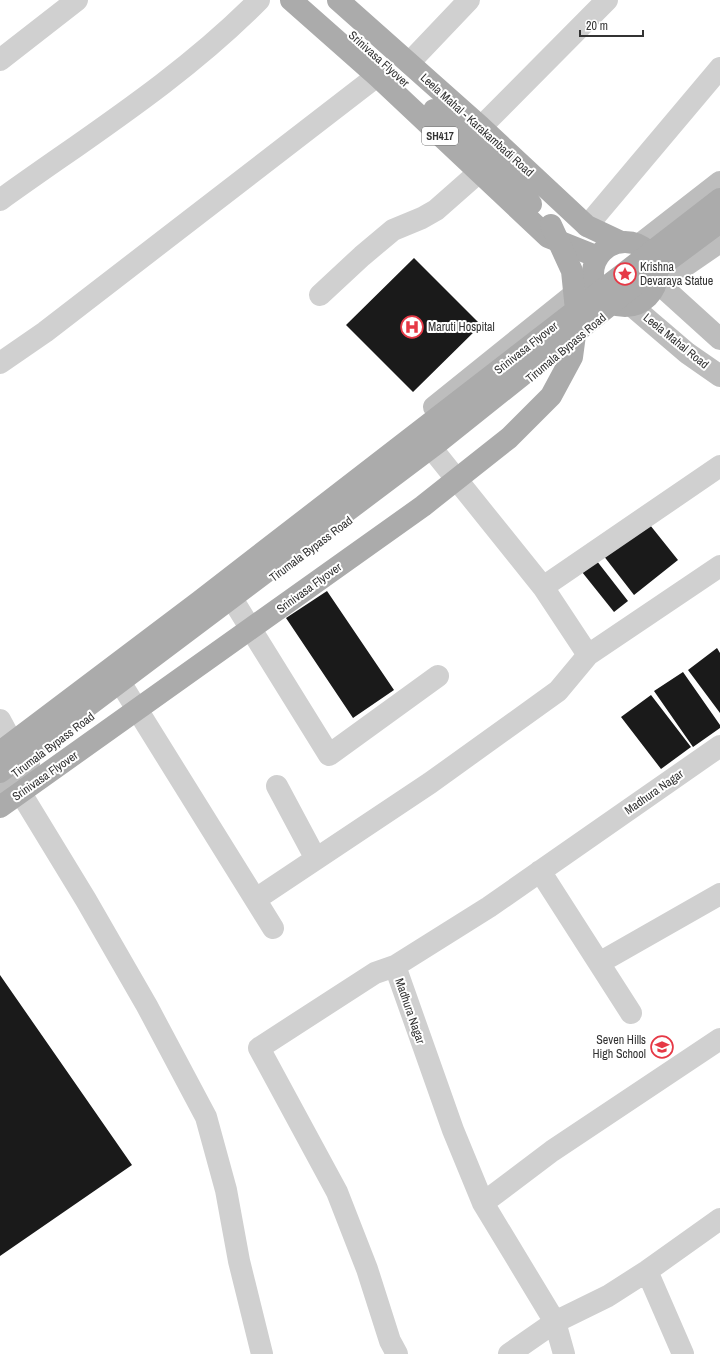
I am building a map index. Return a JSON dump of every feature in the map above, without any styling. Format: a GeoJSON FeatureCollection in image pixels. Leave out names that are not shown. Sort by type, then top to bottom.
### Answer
{"type":"FeatureCollection","features":[{"type":"Feature","properties":{"kind":"main road","name":"SH417"},"geometry":{"type":"LineString","coordinates":[[292,0],[377,76],[478,173],[548,237],[598,257]]}},
{"type":"Feature","properties":{"kind":"main road","name":"Srinivasa Flyover"},"geometry":{"type":"LineString","coordinates":[[0,807],[372,543],[497,448],[551,396],[572,356],[577,320],[572,270],[551,226],[499,169],[313,0]]}},
{"type":"Feature","properties":{"kind":"main road","name":"Leela Mahal - Karakambadi Road"},"geometry":{"type":"LineString","coordinates":[[338,0],[587,226],[630,243]]}},
{"type":"Feature","properties":{"kind":"main road","name":"Srinivasa Flyover"},"geometry":{"type":"LineString","coordinates":[[2,737],[200,602],[720,199]]}},
{"type":"Feature","properties":{"kind":"main road","name":"Srinivasa Flyover"},"geometry":{"type":"LineString","coordinates":[[4,779],[440,441],[630,289],[720,222]]}},
{"type":"Feature","properties":{"kind":"main road"},"geometry":{"type":"LineString","coordinates":[[630,243],[647,250],[653,258],[657,279],[650,295],[644,302],[625,306],[611,303],[599,293],[593,279],[594,267],[598,257],[608,247],[630,243]]}},
{"type":"Feature","properties":{"kind":"street"},"geometry":{"type":"LineString","coordinates":[[0,60],[77,0]]}},
{"type":"Feature","properties":{"kind":"street"},"geometry":{"type":"LineString","coordinates":[[0,200],[190,64],[236,24],[259,0]]}},
{"type":"Feature","properties":{"kind":"street"},"geometry":{"type":"LineString","coordinates":[[409,63],[469,0]]}},
{"type":"Feature","properties":{"kind":"street"},"geometry":{"type":"LineString","coordinates":[[480,128],[607,0]]}},
{"type":"Feature","properties":{"kind":"street"},"geometry":{"type":"LineString","coordinates":[[587,226],[720,68]]}},
{"type":"Feature","properties":{"kind":"street"},"geometry":{"type":"LineString","coordinates":[[0,363],[45,332],[377,76]]}},
{"type":"Feature","properties":{"kind":"street"},"geometry":{"type":"LineString","coordinates":[[320,295],[388,234],[436,210],[478,173]]}},
{"type":"Feature","properties":{"kind":"street"},"geometry":{"type":"LineString","coordinates":[[630,243],[720,182]]}},
{"type":"Feature","properties":{"kind":"street"},"geometry":{"type":"LineString","coordinates":[[720,242],[688,264],[657,279],[720,339]]}},
{"type":"Feature","properties":{"kind":"street"},"geometry":{"type":"LineString","coordinates":[[2,737],[378,452],[593,279]]}},
{"type":"Feature","properties":{"kind":"street","name":"Tirumala Bypass Road"},"geometry":{"type":"LineString","coordinates":[[4,779],[125,690],[437,454],[625,306]]}},
{"type":"Feature","properties":{"kind":"street","name":"Leela Mahal Road"},"geometry":{"type":"LineString","coordinates":[[625,306],[720,376]]}},
{"type":"Feature","properties":{"kind":"street"},"geometry":{"type":"LineString","coordinates":[[437,454],[543,587],[588,655]]}},
{"type":"Feature","properties":{"kind":"street"},"geometry":{"type":"LineString","coordinates":[[543,587],[720,466]]}},
{"type":"Feature","properties":{"kind":"street"},"geometry":{"type":"LineString","coordinates":[[256,898],[430,783],[558,691],[588,655],[720,566]]}},
{"type":"Feature","properties":{"kind":"street"},"geometry":{"type":"LineString","coordinates":[[236,605],[328,755],[438,676]]}},
{"type":"Feature","properties":{"kind":"street"},"geometry":{"type":"LineString","coordinates":[[125,690],[256,898],[273,928]]}},
{"type":"Feature","properties":{"kind":"street","name":"Madhura Nagar"},"geometry":{"type":"LineString","coordinates":[[564,1354],[555,1322],[483,1203],[453,1130],[395,966],[489,906],[720,746]]}},
{"type":"Feature","properties":{"kind":"street"},"geometry":{"type":"LineString","coordinates":[[4,779],[86,900],[147,1006],[206,1117],[226,1190],[239,1261],[262,1354]]}},
{"type":"Feature","properties":{"kind":"street"},"geometry":{"type":"LineString","coordinates":[[277,786],[316,858]]}},
{"type":"Feature","properties":{"kind":"street"},"geometry":{"type":"LineString","coordinates":[[540,871],[631,1013]]}},
{"type":"Feature","properties":{"kind":"street"},"geometry":{"type":"LineString","coordinates":[[599,963],[720,894]]}},
{"type":"Feature","properties":{"kind":"street"},"geometry":{"type":"LineString","coordinates":[[395,966],[375,973],[259,1048],[338,1192],[367,1269],[390,1341],[396,1354]]}},
{"type":"Feature","properties":{"kind":"street"},"geometry":{"type":"LineString","coordinates":[[483,1203],[552,1151],[720,1039]]}},
{"type":"Feature","properties":{"kind":"street"},"geometry":{"type":"LineString","coordinates":[[509,1354],[555,1322],[608,1296],[718,1225]]}},
{"type":"Feature","properties":{"kind":"street"},"geometry":{"type":"LineString","coordinates":[[647,1271],[683,1354]]}},
{"type":"Feature","properties":{"kind":"building"},"geometry":{"type":"Polygon","coordinates":[[[414,258],[481,325],[413,392],[346,325],[414,258]]]}},
{"type":"Feature","properties":{"kind":"building"},"geometry":{"type":"Polygon","coordinates":[[[646,520],[678,560],[634,595],[603,555],[646,520]]]}},
{"type":"Feature","properties":{"kind":"building"},"geometry":{"type":"Polygon","coordinates":[[[593,556],[628,601],[614,612],[578,567],[593,556]]]}},
{"type":"Feature","properties":{"kind":"building"},"geometry":{"type":"Polygon","coordinates":[[[327,591],[394,690],[353,718],[286,618],[327,591]]]}},
{"type":"Feature","properties":{"kind":"building"},"geometry":{"type":"Polygon","coordinates":[[[717,648],[720,653],[720,713],[688,670],[717,648]]]}},
{"type":"Feature","properties":{"kind":"building"},"geometry":{"type":"Polygon","coordinates":[[[683,672],[720,725],[720,728],[693,747],[654,691],[683,672]]]}},
{"type":"Feature","properties":{"kind":"building"},"geometry":{"type":"Polygon","coordinates":[[[651,695],[691,747],[661,769],[621,717],[651,695]]]}},
{"type":"Feature","properties":{"kind":"building"},"geometry":{"type":"Polygon","coordinates":[[[0,975],[132,1165],[0,1256],[0,975]]]}},
{"type":"Feature","properties":{"kind":"place","name":"Krishna Devaraya Statue"},"geometry":{"type":"Point","coordinates":[625,274]}},
{"type":"Feature","properties":{"kind":"place","name":"Maruti Hospital"},"geometry":{"type":"Point","coordinates":[412,327]}},
{"type":"Feature","properties":{"kind":"place","name":"Seven Hills High School"},"geometry":{"type":"Point","coordinates":[662,1047]}}]}
